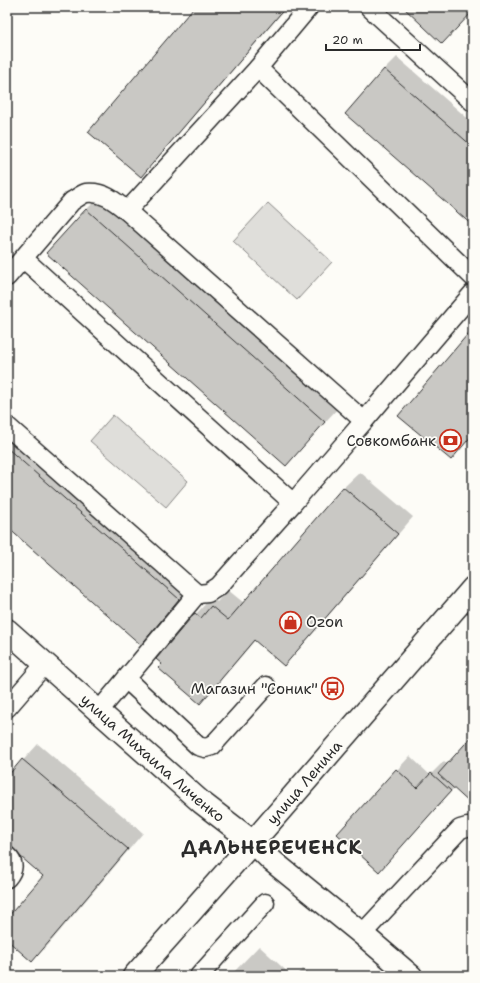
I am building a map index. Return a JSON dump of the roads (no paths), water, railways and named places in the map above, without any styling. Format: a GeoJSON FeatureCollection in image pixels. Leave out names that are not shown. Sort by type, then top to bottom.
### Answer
{"type":"FeatureCollection","features":[{"type":"Feature","properties":{"kind":"main road","name":"улица Ленина"},"geometry":{"type":"LineString","coordinates":[[134,976],[253,842],[473,588]]}},
{"type":"Feature","properties":{"kind":"main road","name":"улица Михаила Личенко"},"geometry":{"type":"LineString","coordinates":[[7,630],[201,802],[253,842],[271,860],[411,976]]}},
{"type":"Feature","properties":{"kind":"lane"},"geometry":{"type":"LineString","coordinates":[[127,211],[258,68],[310,7]]}},
{"type":"Feature","properties":{"kind":"lane"},"geometry":{"type":"LineString","coordinates":[[370,7],[473,102]]}},
{"type":"Feature","properties":{"kind":"lane"},"geometry":{"type":"LineString","coordinates":[[258,68],[473,277]]}},
{"type":"Feature","properties":{"kind":"lane"},"geometry":{"type":"LineString","coordinates":[[7,277],[24,259],[72,201],[85,193],[101,194],[114,201],[127,211],[364,421]]}},
{"type":"Feature","properties":{"kind":"lane"},"geometry":{"type":"LineString","coordinates":[[24,259],[293,503]]}},
{"type":"Feature","properties":{"kind":"lane"},"geometry":{"type":"LineString","coordinates":[[99,711],[196,594],[208,593],[219,586],[293,503],[473,293]]}},
{"type":"Feature","properties":{"kind":"lane"},"geometry":{"type":"LineString","coordinates":[[7,426],[196,594]]}},
{"type":"Feature","properties":{"kind":"lane"},"geometry":{"type":"LineString","coordinates":[[7,708],[45,664]]}},
{"type":"Feature","properties":{"kind":"lane"},"geometry":{"type":"LineString","coordinates":[[126,679],[198,746],[205,748],[212,746],[266,686]]}},
{"type":"Feature","properties":{"kind":"lane"},"geometry":{"type":"LineString","coordinates":[[362,934],[460,829],[467,826],[473,827]]}},
{"type":"Feature","properties":{"kind":"lane"},"geometry":{"type":"LineString","coordinates":[[7,856],[13,865],[12,872],[7,878]]}},
{"type":"Feature","properties":{"kind":"lane"},"geometry":{"type":"LineString","coordinates":[[199,976],[265,903]]}},
{"type":"Feature","properties":{"kind":"place","name":"Совкомбанк"},"geometry":{"type":"Point","coordinates":[451,441]}},
{"type":"Feature","properties":{"kind":"place","name":"Ozon"},"geometry":{"type":"Point","coordinates":[290,622]}},
{"type":"Feature","properties":{"kind":"place","name":"Магазин \"Соник\""},"geometry":{"type":"Point","coordinates":[333,689]}},
{"type":"Feature","properties":{"kind":"district","name":"ДАЛЬНЕРЕЧЕНСК"},"geometry":{"type":"Point","coordinates":[272,847]}}]}
